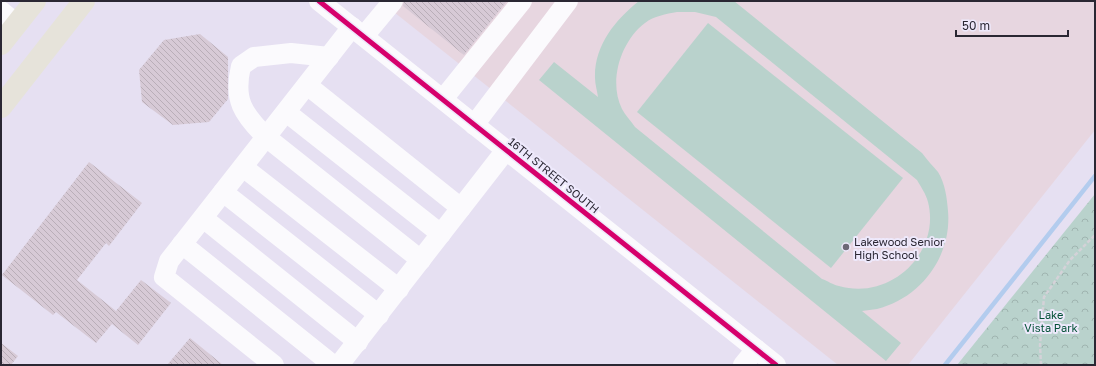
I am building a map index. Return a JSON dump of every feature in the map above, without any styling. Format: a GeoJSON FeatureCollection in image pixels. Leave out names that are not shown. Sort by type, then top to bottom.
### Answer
{"type":"FeatureCollection","features":[{"type":"Feature","properties":{"kind":"main road"},"geometry":{"type":"LineString","coordinates":[[1,44],[9,17],[35,1]]}},
{"type":"Feature","properties":{"kind":"main road"},"geometry":{"type":"LineString","coordinates":[[1,107],[84,1]]}},
{"type":"Feature","properties":{"kind":"street","name":"16TH STREET SOUTH"},"geometry":{"type":"LineString","coordinates":[[319,1],[776,365]]}},
{"type":"Feature","properties":{"kind":"street"},"geometry":{"type":"LineString","coordinates":[[274,365],[164,277],[169,261],[329,57],[393,1]]}},
{"type":"Feature","properties":{"kind":"street"},"geometry":{"type":"LineString","coordinates":[[443,99],[522,1]]}},
{"type":"Feature","properties":{"kind":"street"},"geometry":{"type":"LineString","coordinates":[[474,124],[568,1]]}},
{"type":"Feature","properties":{"kind":"street"},"geometry":{"type":"LineString","coordinates":[[329,57],[291,53],[254,57],[241,66],[237,82],[239,103],[256,127],[266,137],[421,260]]}},
{"type":"Feature","properties":{"kind":"street"},"geometry":{"type":"LineString","coordinates":[[307,85],[461,208]]}},
{"type":"Feature","properties":{"kind":"street"},"geometry":{"type":"LineString","coordinates":[[286,112],[441,234]]}},
{"type":"Feature","properties":{"kind":"street"},"geometry":{"type":"LineString","coordinates":[[339,365],[506,150]]}},
{"type":"Feature","properties":{"kind":"street"},"geometry":{"type":"LineString","coordinates":[[243,167],[399,289]]}},
{"type":"Feature","properties":{"kind":"street"},"geometry":{"type":"LineString","coordinates":[[223,192],[379,314]]}},
{"type":"Feature","properties":{"kind":"street"},"geometry":{"type":"LineString","coordinates":[[203,218],[358,342]]}},
{"type":"Feature","properties":{"kind":"street"},"geometry":{"type":"LineString","coordinates":[[182,244],[333,365]]}},
{"type":"Feature","properties":{"kind":"street"},"geometry":{"type":"LineString","coordinates":[[743,365],[756,349]]}},
{"type":"Feature","properties":{"kind":"path"},"geometry":{"type":"LineString","coordinates":[[1041,365],[1040,345],[1044,297],[1070,260],[1095,235]]}},
{"type":"Feature","properties":{"kind":"shaded area","name":"Lakewood Senior High School"},"geometry":{"type":"Polygon","coordinates":[[[380,1],[1095,1],[1095,130],[908,365],[838,365],[380,1]]]}},
{"type":"Feature","properties":{"kind":"green space"},"geometry":{"type":"Polygon","coordinates":[[[639,1],[734,1],[922,153],[938,172],[944,186],[948,211],[948,228],[945,244],[939,259],[920,285],[907,295],[893,303],[877,309],[862,311],[901,343],[886,361],[539,80],[554,62],[598,97],[595,78],[598,55],[614,25],[639,1]],[[677,12],[652,19],[645,23],[637,31],[629,40],[623,51],[619,62],[616,86],[622,109],[635,127],[822,279],[837,285],[858,289],[876,286],[893,279],[908,269],[919,255],[927,239],[930,221],[928,202],[917,180],[716,17],[695,12],[677,12]]]}},
{"type":"Feature","properties":{"kind":"green space"},"geometry":{"type":"Polygon","coordinates":[[[708,23],[903,178],[831,268],[637,112],[708,23]]]}},
{"type":"Feature","properties":{"kind":"green space","name":"Lake Vista Park"},"geometry":{"type":"Polygon","coordinates":[[[1095,194],[1095,365],[957,365],[1095,194]]]}},
{"type":"Feature","properties":{"kind":"building"},"geometry":{"type":"Polygon","coordinates":[[[404,1],[507,1],[464,55],[403,6],[404,1]]]}},
{"type":"Feature","properties":{"kind":"building"},"geometry":{"type":"Polygon","coordinates":[[[200,34],[228,57],[228,99],[209,122],[173,125],[142,102],[139,70],[164,40],[200,34]]]}},
{"type":"Feature","properties":{"kind":"building"},"geometry":{"type":"Polygon","coordinates":[[[89,162],[142,203],[109,246],[106,243],[77,280],[116,311],[141,280],[171,303],[138,345],[112,324],[96,343],[56,312],[53,315],[2,275],[89,162]]]}},
{"type":"Feature","properties":{"kind":"building"},"geometry":{"type":"Polygon","coordinates":[[[190,338],[223,365],[167,365],[190,338]]]}},
{"type":"Feature","properties":{"kind":"building"},"geometry":{"type":"Polygon","coordinates":[[[1,343],[18,356],[11,365],[1,365],[1,343]]]}},
{"type":"Feature","properties":{"kind":"waterway"},"geometry":{"type":"LineString","coordinates":[[945,365],[1095,176]]}},
{"type":"Feature","properties":{"kind":"cycle path"},"geometry":{"type":"LineString","coordinates":[[319,1],[776,365]]}},
{"type":"Feature","properties":{"kind":"place","name":"Lakewood Senior High School"},"geometry":{"type":"Point","coordinates":[846,247]}}]}
